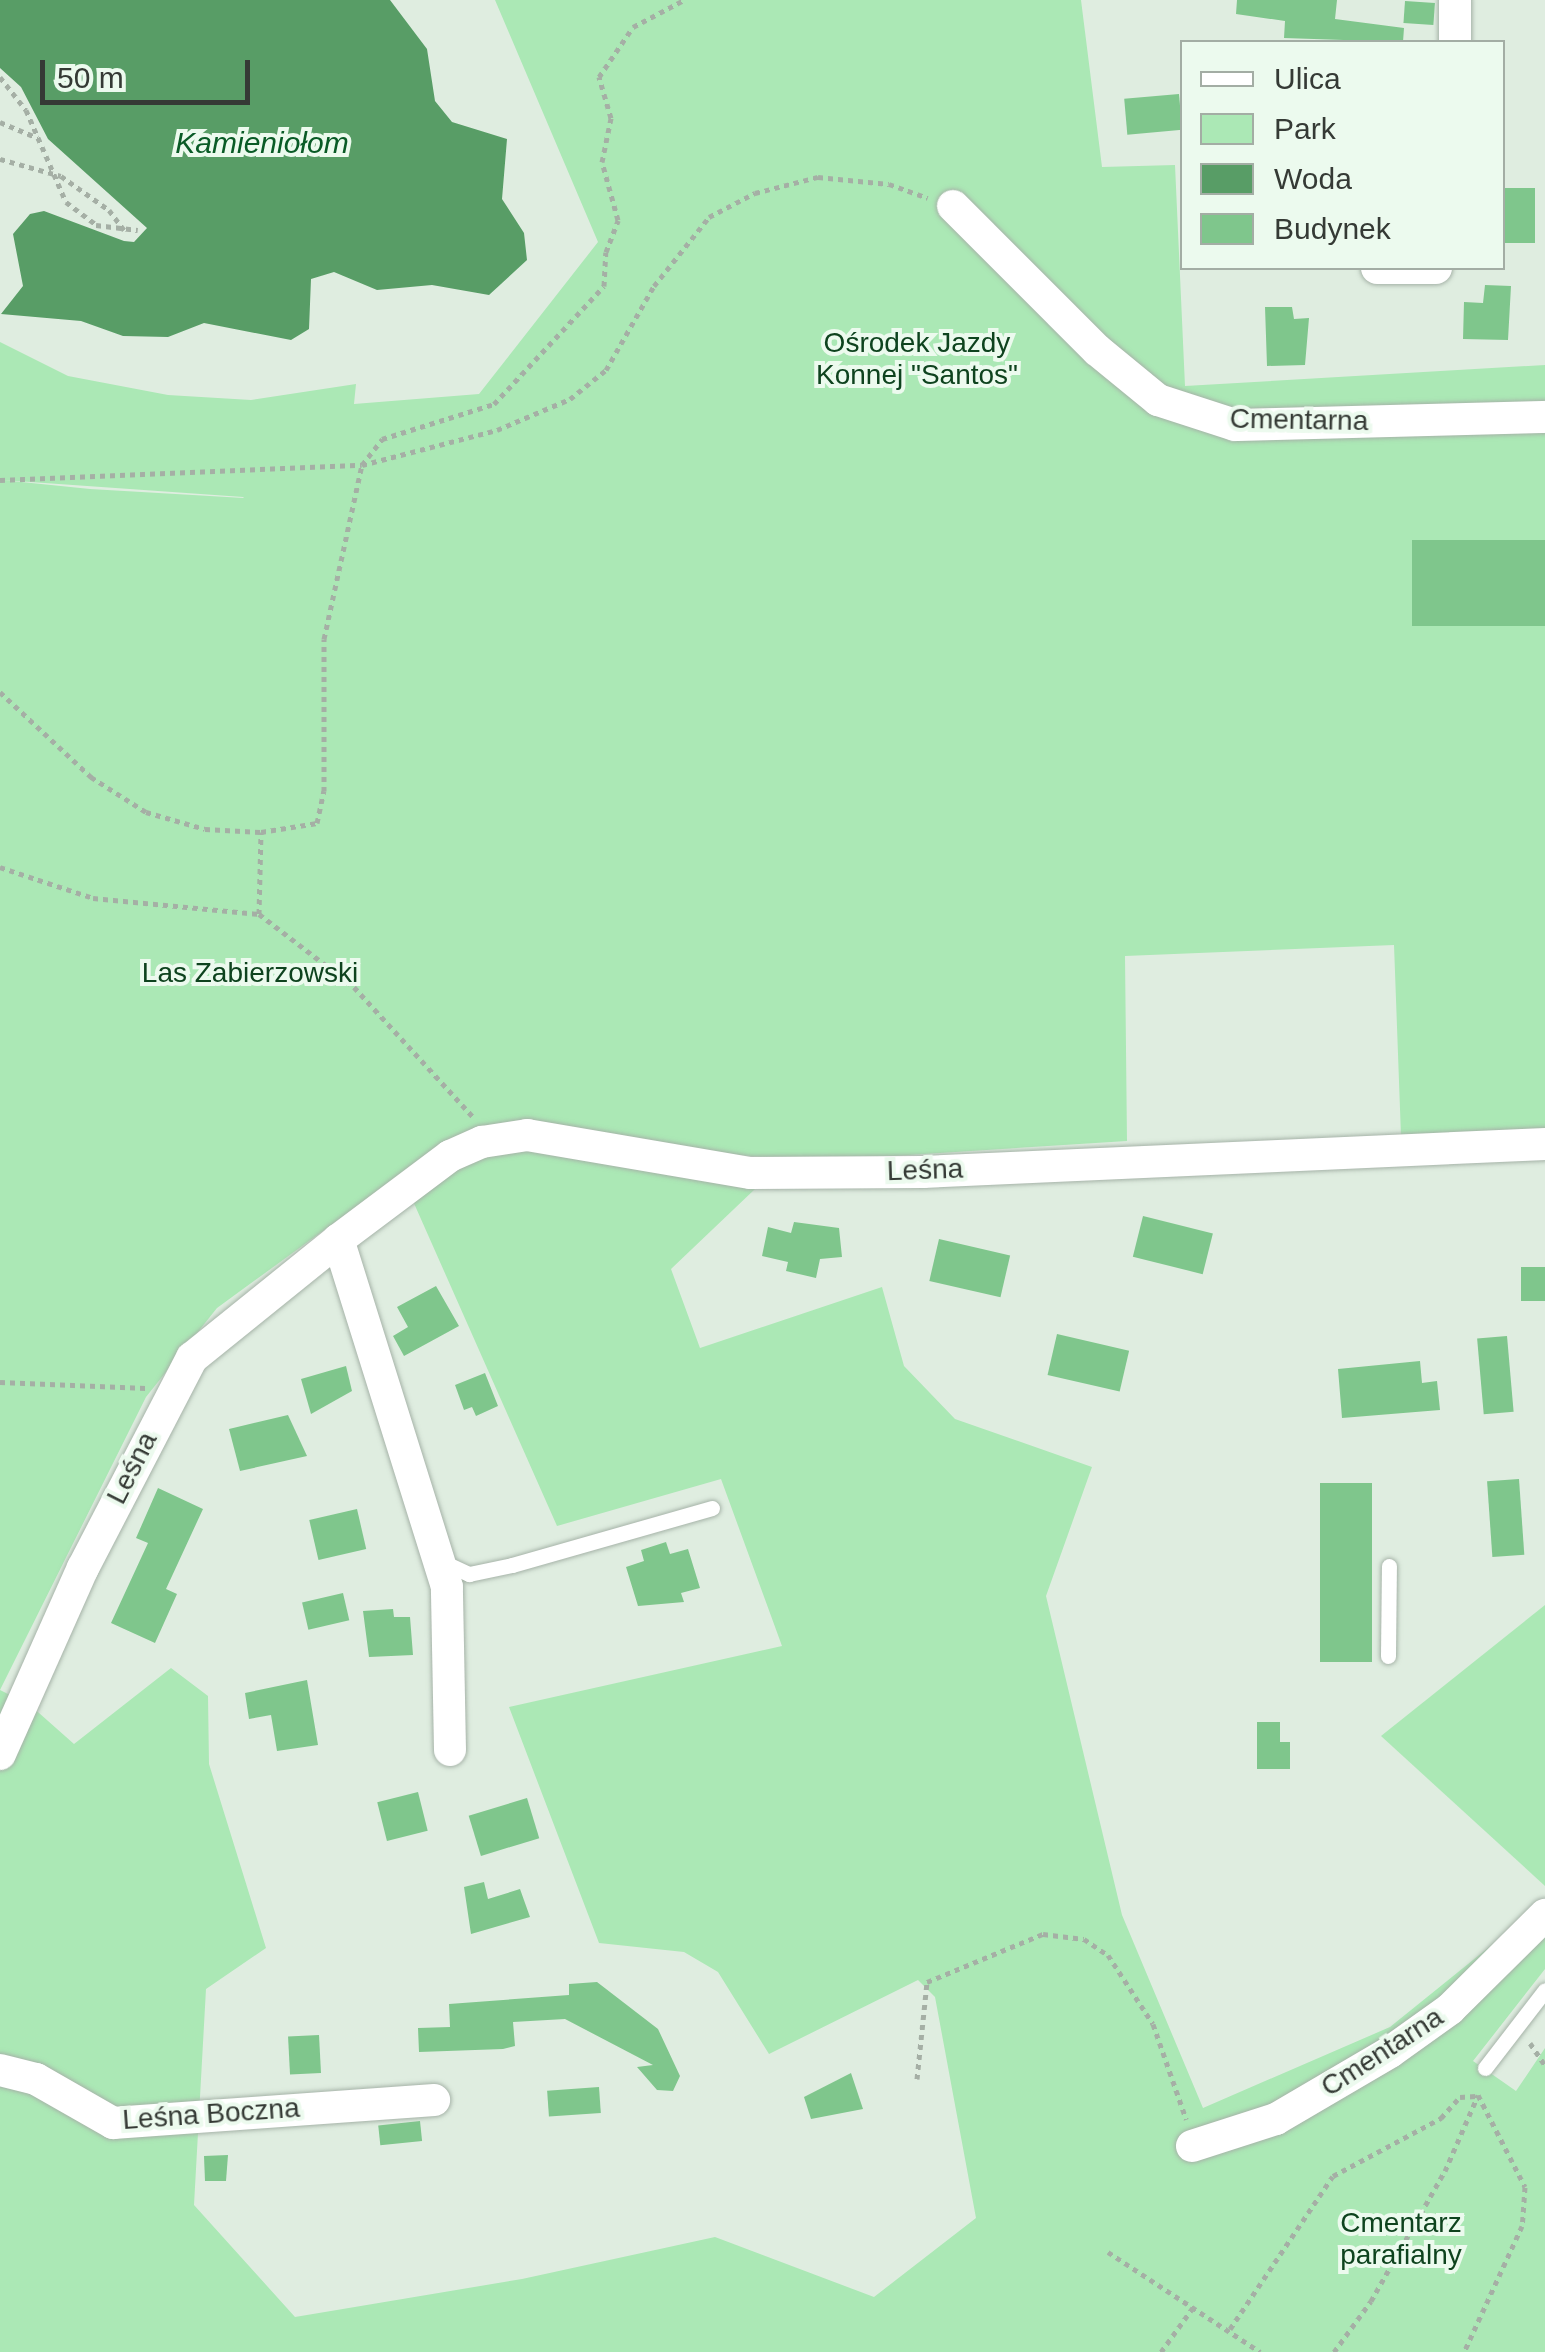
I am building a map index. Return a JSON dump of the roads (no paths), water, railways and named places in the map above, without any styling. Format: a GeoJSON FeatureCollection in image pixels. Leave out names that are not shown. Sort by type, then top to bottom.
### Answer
{"type":"FeatureCollection","features":[{"type":"Feature","properties":{"kind":"street"},"geometry":{"type":"LineString","coordinates":[[1455,40],[1456,0]]}},
{"type":"Feature","properties":{"kind":"street","name":"Cmentarna"},"geometry":{"type":"LineString","coordinates":[[953,206],[1097,350],[1158,400],[1234,426],[1545,417]]}},
{"type":"Feature","properties":{"kind":"street","name":"Leśna"},"geometry":{"type":"LineString","coordinates":[[0,1754],[170,1395],[192,1358],[450,1156],[495,1140],[526,1135],[750,1173],[924,1172],[1545,1144]]}},
{"type":"Feature","properties":{"kind":"street"},"geometry":{"type":"LineString","coordinates":[[338,1240],[447,1587],[450,1750]]}},
{"type":"Feature","properties":{"kind":"street","name":"Cmentarna"},"geometry":{"type":"LineString","coordinates":[[1192,2146],[1276,2119],[1390,2052],[1450,2009],[1545,1914]]}},
{"type":"Feature","properties":{"kind":"street","name":"Leśna Boczna"},"geometry":{"type":"LineString","coordinates":[[0,2070],[36,2080],[114,2123],[434,2100]]}},
{"type":"Feature","properties":{"kind":"lane"},"geometry":{"type":"LineString","coordinates":[[440,1560],[469,1574],[712,1508]]}},
{"type":"Feature","properties":{"kind":"lane"},"geometry":{"type":"LineString","coordinates":[[1388,1656],[1389,1566]]}},
{"type":"Feature","properties":{"kind":"lane"},"geometry":{"type":"LineString","coordinates":[[1484,2068],[1545,1990]]}},
{"type":"Feature","properties":{"kind":"water","name":"Kamieniołom"},"geometry":{"type":"Polygon","coordinates":[[[0,0],[390,0],[427,49],[435,101],[452,122],[507,139],[502,199],[524,233],[527,260],[489,295],[432,285],[377,290],[334,272],[311,279],[309,329],[291,340],[204,323],[168,337],[123,336],[81,321],[1,314],[23,286],[13,234],[30,214],[44,211],[124,241],[134,242],[147,228],[48,139],[21,87],[0,68],[0,0]]]}},
{"type":"Feature","properties":{"kind":"park label","name":"Ośrodek Jazdy Konnej \"Santos\""},"geometry":{"type":"Point","coordinates":[917,359]}},
{"type":"Feature","properties":{"kind":"park label","name":"Las Zabierzowski"},"geometry":{"type":"Point","coordinates":[250,973]}},
{"type":"Feature","properties":{"kind":"park label","name":"Cmentarz parafialny"},"geometry":{"type":"Point","coordinates":[1401,2239]}}]}
